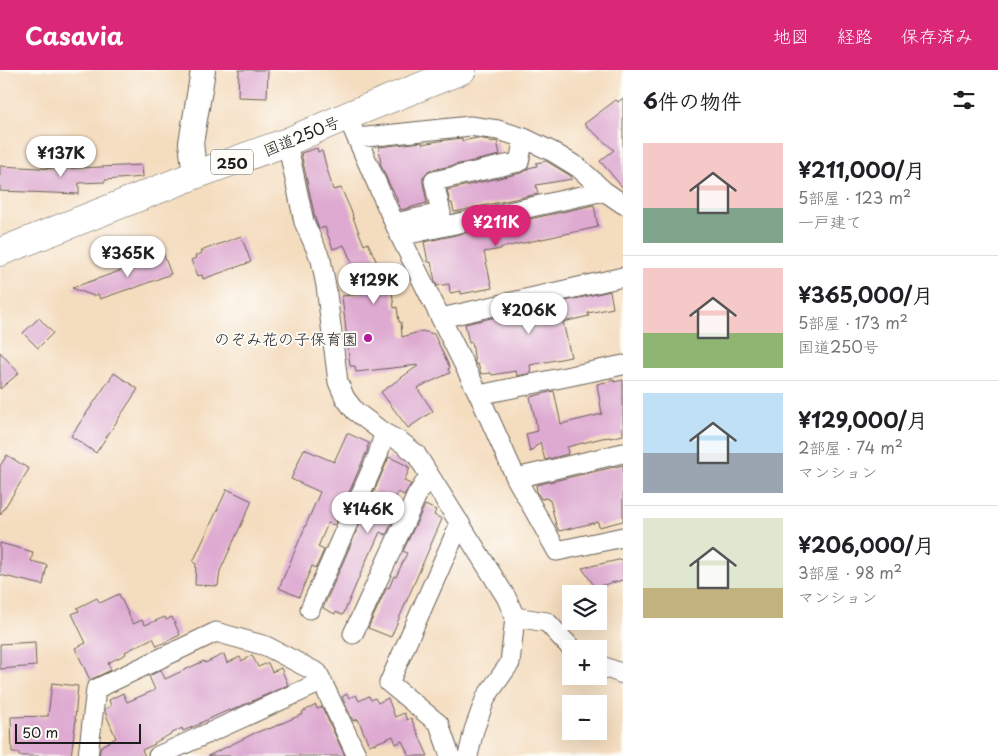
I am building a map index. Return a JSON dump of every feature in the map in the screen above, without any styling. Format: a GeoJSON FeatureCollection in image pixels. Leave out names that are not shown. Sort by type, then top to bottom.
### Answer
{"type":"FeatureCollection","features":[{"type":"Feature","properties":{"kind":"highway","name":"国道250号"},"geometry":{"type":"LineString","coordinates":[[0,252],[195,175],[288,142],[352,127],[462,70]]}},
{"type":"Feature","properties":{"kind":"street"},"geometry":{"type":"LineString","coordinates":[[195,175],[190,143],[202,70]]}},
{"type":"Feature","properties":{"kind":"street"},"geometry":{"type":"LineString","coordinates":[[623,204],[604,191],[579,168],[553,152],[524,138],[498,130],[470,126],[352,127],[398,229],[479,395],[516,478],[557,551],[623,537]]}},
{"type":"Feature","properties":{"kind":"street"},"geometry":{"type":"LineString","coordinates":[[398,229],[441,213],[434,180],[518,162],[524,138]]}},
{"type":"Feature","properties":{"kind":"street"},"geometry":{"type":"LineString","coordinates":[[288,142],[304,222],[321,260],[338,382],[344,398],[355,411],[416,454],[506,597],[515,617],[510,663],[486,697],[474,730],[468,756]]}},
{"type":"Feature","properties":{"kind":"street"},"geometry":{"type":"LineString","coordinates":[[398,229],[604,191]]}},
{"type":"Feature","properties":{"kind":"street"},"geometry":{"type":"LineString","coordinates":[[441,318],[623,277]]}},
{"type":"Feature","properties":{"kind":"street"},"geometry":{"type":"LineString","coordinates":[[479,395],[623,365]]}},
{"type":"Feature","properties":{"kind":"street"},"geometry":{"type":"LineString","coordinates":[[310,609],[378,455],[384,433]]}},
{"type":"Feature","properties":{"kind":"street"},"geometry":{"type":"LineString","coordinates":[[516,478],[623,453]]}},
{"type":"Feature","properties":{"kind":"street"},"geometry":{"type":"LineString","coordinates":[[353,634],[416,495],[429,476]]}},
{"type":"Feature","properties":{"kind":"street"},"geometry":{"type":"LineString","coordinates":[[450,756],[439,724],[389,683],[460,523]]}},
{"type":"Feature","properties":{"kind":"street"},"geometry":{"type":"LineString","coordinates":[[515,617],[547,622],[564,640]]}},
{"type":"Feature","properties":{"kind":"street"},"geometry":{"type":"LineString","coordinates":[[88,756],[96,689],[216,632],[266,646],[318,673],[357,756]]}},
{"type":"Feature","properties":{"kind":"street"},"geometry":{"type":"LineString","coordinates":[[607,668],[623,674]]}},
{"type":"Feature","properties":{"kind":"street"},"geometry":{"type":"LineString","coordinates":[[158,756],[321,682]]}},
{"type":"Feature","properties":{"kind":"building"},"geometry":{"type":"Polygon","coordinates":[[[239,70],[268,70],[267,98],[238,97],[239,70]]]}},
{"type":"Feature","properties":{"kind":"building"},"geometry":{"type":"Polygon","coordinates":[[[623,98],[623,188],[600,161],[614,150],[584,124],[616,100],[618,102],[623,98]]]}},
{"type":"Feature","properties":{"kind":"building"},"geometry":{"type":"Polygon","coordinates":[[[462,138],[462,141],[477,138],[490,140],[490,142],[497,141],[500,155],[427,172],[423,177],[423,183],[427,203],[401,210],[381,166],[379,147],[422,142],[422,144],[462,138]]]}},
{"type":"Feature","properties":{"kind":"building"},"geometry":{"type":"Polygon","coordinates":[[[317,148],[318,152],[322,151],[333,190],[341,188],[364,245],[368,243],[389,289],[392,291],[394,308],[397,307],[399,322],[401,322],[402,337],[422,331],[434,334],[450,368],[448,369],[450,373],[417,388],[433,411],[408,428],[381,392],[419,365],[356,372],[355,366],[350,366],[342,296],[362,294],[353,274],[356,272],[344,245],[333,249],[325,227],[319,229],[315,218],[301,153],[317,148]]]}},
{"type":"Feature","properties":{"kind":"building"},"geometry":{"type":"Polygon","coordinates":[[[546,161],[571,176],[572,179],[536,185],[538,194],[454,212],[447,190],[521,173],[528,168],[537,166],[536,163],[546,161]]]}},
{"type":"Feature","properties":{"kind":"building"},"geometry":{"type":"Polygon","coordinates":[[[142,165],[143,177],[79,183],[79,194],[0,191],[0,166],[59,169],[142,165]]]}},
{"type":"Feature","properties":{"kind":"building"},"geometry":{"type":"Polygon","coordinates":[[[594,205],[598,227],[484,252],[492,288],[461,294],[461,291],[450,293],[449,284],[437,286],[431,262],[428,262],[424,242],[594,205]]]}},
{"type":"Feature","properties":{"kind":"building"},"geometry":{"type":"Polygon","coordinates":[[[241,236],[251,262],[203,279],[202,275],[197,276],[191,260],[196,258],[195,256],[202,253],[201,251],[241,236]]]}},
{"type":"Feature","properties":{"kind":"building"},"geometry":{"type":"Polygon","coordinates":[[[163,253],[171,274],[132,289],[100,299],[98,294],[94,296],[72,288],[125,269],[163,253]]]}},
{"type":"Feature","properties":{"kind":"building"},"geometry":{"type":"Polygon","coordinates":[[[610,291],[613,308],[588,313],[589,316],[563,322],[571,357],[530,365],[531,373],[517,376],[516,371],[492,375],[491,373],[481,374],[478,364],[476,365],[475,363],[472,342],[469,343],[465,324],[610,291]]]}},
{"type":"Feature","properties":{"kind":"building"},"geometry":{"type":"Polygon","coordinates":[[[39,318],[53,333],[38,348],[23,333],[39,318]]]}},
{"type":"Feature","properties":{"kind":"building"},"geometry":{"type":"Polygon","coordinates":[[[0,352],[19,373],[0,389],[0,352]]]}},
{"type":"Feature","properties":{"kind":"building"},"geometry":{"type":"Polygon","coordinates":[[[114,373],[138,389],[96,453],[71,436],[114,373]]]}},
{"type":"Feature","properties":{"kind":"building"},"geometry":{"type":"Polygon","coordinates":[[[614,380],[614,382],[623,380],[623,435],[567,447],[568,454],[545,460],[540,442],[530,452],[526,434],[538,431],[530,397],[554,391],[561,424],[602,414],[597,384],[614,380]]]}},
{"type":"Feature","properties":{"kind":"building"},"geometry":{"type":"Polygon","coordinates":[[[347,433],[369,443],[368,448],[335,525],[328,523],[318,547],[324,550],[316,568],[312,566],[299,597],[279,588],[320,492],[291,479],[304,449],[334,462],[347,433]]]}},
{"type":"Feature","properties":{"kind":"building"},"geometry":{"type":"Polygon","coordinates":[[[7,455],[29,469],[0,515],[0,466],[7,455]]]}},
{"type":"Feature","properties":{"kind":"building"},"geometry":{"type":"Polygon","coordinates":[[[389,457],[410,468],[404,481],[411,484],[404,495],[398,492],[386,521],[392,523],[386,535],[380,532],[343,615],[336,612],[335,614],[323,608],[389,457]]]}},
{"type":"Feature","properties":{"kind":"building"},"geometry":{"type":"Polygon","coordinates":[[[623,465],[623,521],[599,527],[598,522],[559,531],[550,500],[547,498],[541,499],[536,485],[623,465]]]}},
{"type":"Feature","properties":{"kind":"building"},"geometry":{"type":"Polygon","coordinates":[[[227,489],[252,501],[220,571],[218,586],[195,585],[196,564],[193,562],[227,489]]]}},
{"type":"Feature","properties":{"kind":"building"},"geometry":{"type":"Polygon","coordinates":[[[425,505],[436,510],[434,515],[442,519],[391,637],[368,628],[387,587],[389,588],[394,576],[396,577],[407,553],[403,551],[425,505]]]}},
{"type":"Feature","properties":{"kind":"building"},"geometry":{"type":"Polygon","coordinates":[[[0,543],[33,552],[31,561],[47,565],[43,585],[0,575],[0,543]]]}},
{"type":"Feature","properties":{"kind":"building"},"geometry":{"type":"Polygon","coordinates":[[[623,559],[623,580],[603,585],[594,585],[582,568],[623,559]]]}},
{"type":"Feature","properties":{"kind":"building"},"geometry":{"type":"Polygon","coordinates":[[[119,594],[133,624],[142,620],[145,625],[165,617],[166,620],[172,617],[180,635],[157,646],[153,638],[125,652],[126,654],[108,663],[111,670],[90,680],[75,648],[86,643],[72,614],[79,611],[77,608],[97,598],[100,603],[119,594]]]}},
{"type":"Feature","properties":{"kind":"building"},"geometry":{"type":"Polygon","coordinates":[[[35,642],[36,666],[0,669],[0,644],[35,642]]]}},
{"type":"Feature","properties":{"kind":"building"},"geometry":{"type":"Polygon","coordinates":[[[224,654],[227,663],[240,657],[242,661],[252,655],[258,667],[268,663],[272,672],[281,668],[288,685],[183,731],[182,728],[142,750],[145,756],[99,756],[101,746],[116,738],[105,712],[105,709],[111,706],[109,700],[123,693],[127,702],[155,690],[149,676],[161,670],[165,679],[224,654]]]}},
{"type":"Feature","properties":{"kind":"building"},"geometry":{"type":"Polygon","coordinates":[[[52,683],[78,686],[71,756],[19,756],[19,753],[12,753],[11,717],[48,716],[52,683]]]}},
{"type":"Feature","properties":{"kind":"building"},"geometry":{"type":"Polygon","coordinates":[[[347,694],[349,698],[356,695],[359,701],[369,696],[371,700],[375,698],[378,703],[388,698],[395,717],[404,713],[407,720],[411,718],[428,756],[409,756],[402,741],[396,744],[393,736],[369,745],[358,719],[353,721],[342,697],[347,694]]]}},
{"type":"Feature","properties":{"kind":"building"},"geometry":{"type":"Polygon","coordinates":[[[316,705],[317,709],[322,707],[345,756],[208,756],[255,733],[303,714],[302,712],[316,705]]]}},
{"type":"Feature","properties":{"kind":"place","name":"のぞみ花の子保育園"},"geometry":{"type":"Point","coordinates":[368,338]}}]}
